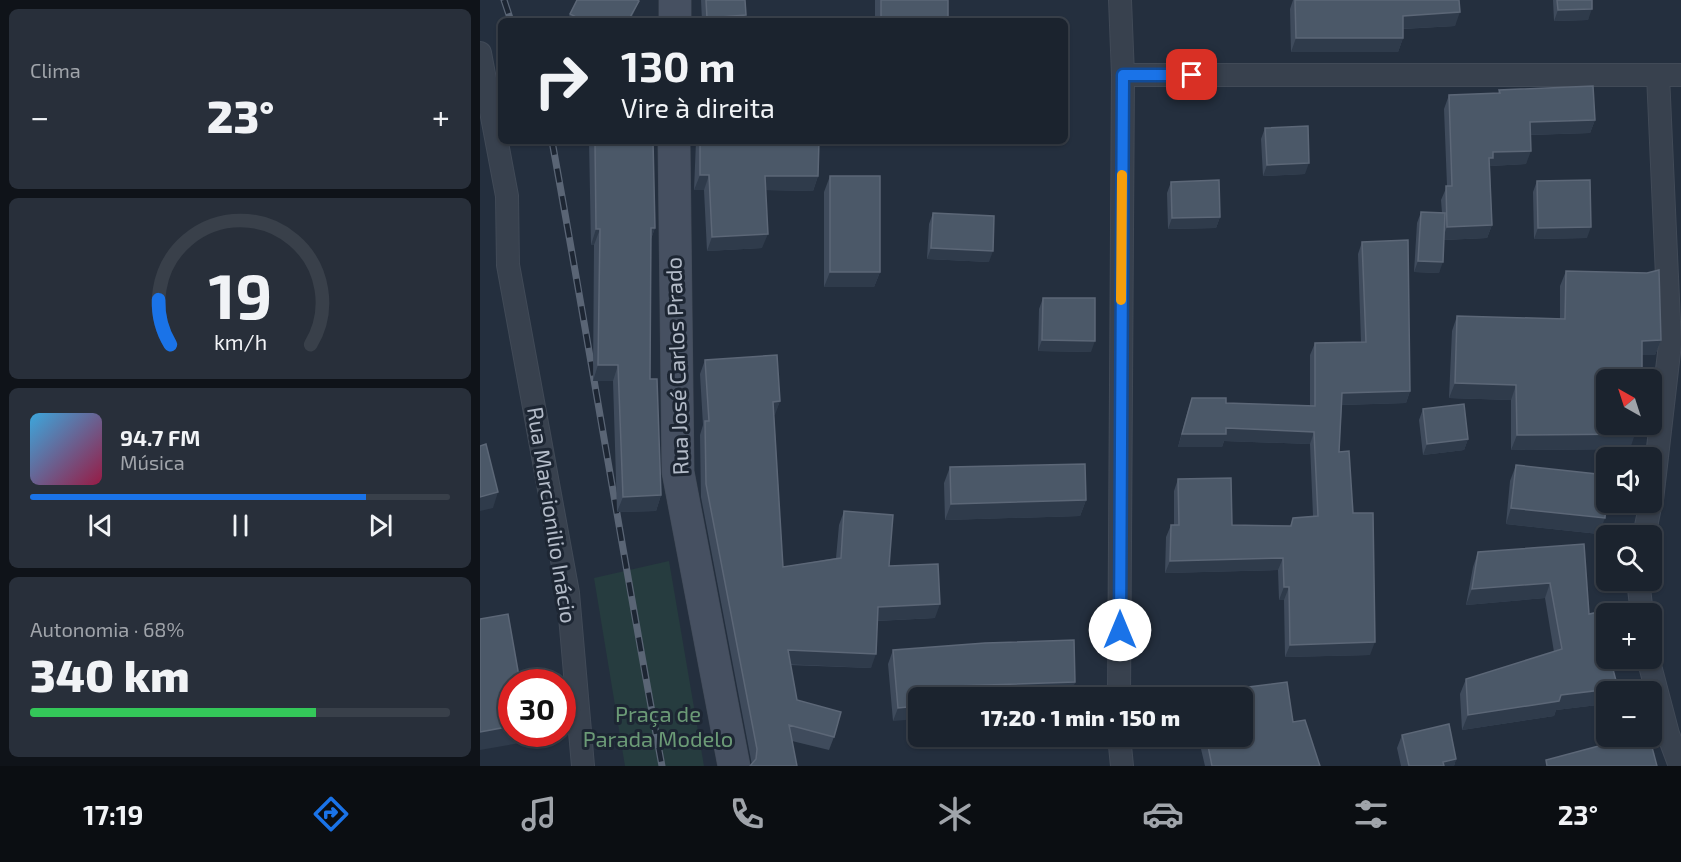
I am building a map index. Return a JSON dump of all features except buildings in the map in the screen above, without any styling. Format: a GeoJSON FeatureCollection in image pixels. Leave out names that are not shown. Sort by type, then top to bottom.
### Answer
{"type":"FeatureCollection","features":[{"type":"Feature","properties":{"kind":"main road"},"geometry":{"type":"LineString","coordinates":[[675,0],[675,18]]}},
{"type":"Feature","properties":{"kind":"main road","name":"Rua José Carlos Prado"},"geometry":{"type":"LineString","coordinates":[[674,144],[678,472],[734,766]]}},
{"type":"Feature","properties":{"kind":"street"},"geometry":{"type":"LineString","coordinates":[[1119,687],[1123,75],[1120,0]]}},
{"type":"Feature","properties":{"kind":"street","name":"Rua Marcionilio Inácio"},"geometry":{"type":"LineString","coordinates":[[480,53],[507,196],[508,265],[568,593],[583,766]]}},
{"type":"Feature","properties":{"kind":"street"},"geometry":{"type":"LineString","coordinates":[[1123,75],[1681,75]]}},
{"type":"Feature","properties":{"kind":"street"},"geometry":{"type":"LineString","coordinates":[[1658,75],[1671,344],[1658,447]]}},
{"type":"Feature","properties":{"kind":"street"},"geometry":{"type":"LineString","coordinates":[[1651,669],[1668,734],[1680,766]]}},
{"type":"Feature","properties":{"kind":"street"},"geometry":{"type":"LineString","coordinates":[[1120,747],[1122,766]]}},
{"type":"Feature","properties":{"kind":"green space","name":"Praça de Parada Modelo"},"geometry":{"type":"Polygon","coordinates":[[[669,561],[704,766],[625,766],[594,578],[669,561]]]}},
{"type":"Feature","properties":{"kind":"railway"},"geometry":{"type":"LineString","coordinates":[[504,0],[510,18]]}},
{"type":"Feature","properties":{"kind":"railway"},"geometry":{"type":"LineString","coordinates":[[553,144],[662,766]]}},
{"type":"Feature","properties":{"kind":"slow traffic"},"geometry":{"type":"LineString","coordinates":[[1121,300],[1122,175]]}},
{"type":"Feature","properties":{"kind":"route"},"geometry":{"type":"LineString","coordinates":[[1120,630],[1123,75],[1192,75]]}}]}
